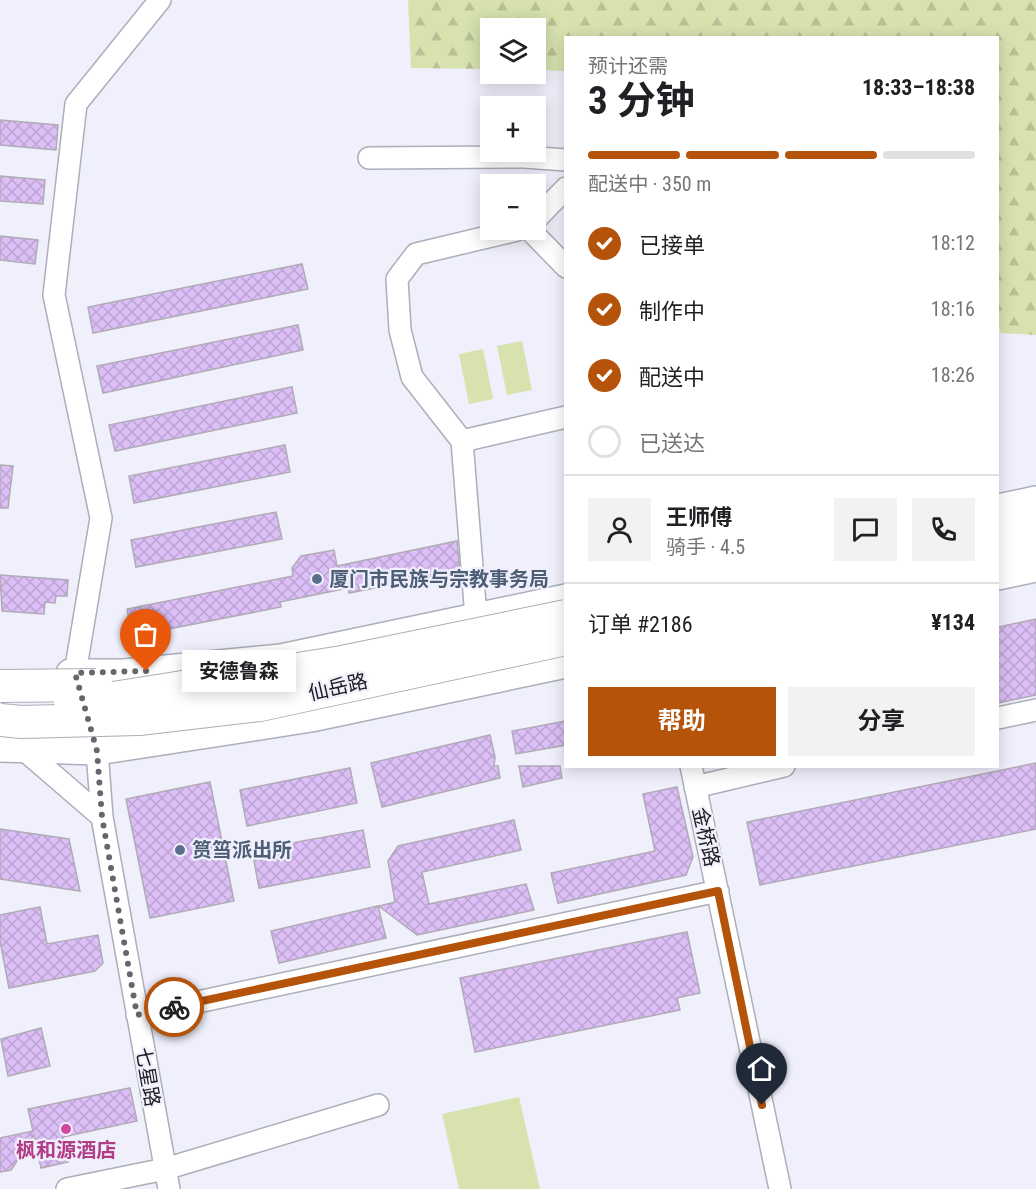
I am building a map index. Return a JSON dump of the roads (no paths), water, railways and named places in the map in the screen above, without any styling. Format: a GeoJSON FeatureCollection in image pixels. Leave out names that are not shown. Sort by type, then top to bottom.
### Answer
{"type":"FeatureCollection","features":[{"type":"Feature","properties":{"kind":"highway"},"geometry":{"type":"LineString","coordinates":[[999,527],[1036,519]]}},
{"type":"Feature","properties":{"kind":"highway"},"geometry":{"type":"LineString","coordinates":[[999,550],[1036,542]]}},
{"type":"Feature","properties":{"kind":"highway","name":"仙岳路"},"geometry":{"type":"LineString","coordinates":[[7,727],[94,700],[342,662],[564,616]]}},
{"type":"Feature","properties":{"kind":"highway","name":"仙岳路"},"geometry":{"type":"LineString","coordinates":[[7,727],[139,719],[260,705],[564,639]]}},
{"type":"Feature","properties":{"kind":"highway"},"geometry":{"type":"LineString","coordinates":[[0,686],[46,688],[213,682]]}},
{"type":"Feature","properties":{"kind":"main road"},"geometry":{"type":"LineString","coordinates":[[999,508],[1036,500]]}},
{"type":"Feature","properties":{"kind":"main road"},"geometry":{"type":"LineString","coordinates":[[999,576],[1036,568]]}},
{"type":"Feature","properties":{"kind":"main road"},"geometry":{"type":"LineString","coordinates":[[0,673],[124,674],[281,658],[564,598]]}},
{"type":"Feature","properties":{"kind":"main road"},"geometry":{"type":"LineString","coordinates":[[7,727],[97,751],[311,718],[564,664]]}},
{"type":"Feature","properties":{"kind":"street"},"geometry":{"type":"LineString","coordinates":[[75,673],[101,518],[54,295],[76,104],[160,0]]}},
{"type":"Feature","properties":{"kind":"street"},"geometry":{"type":"LineString","coordinates":[[369,158],[524,157],[564,160]]}},
{"type":"Feature","properties":{"kind":"street"},"geometry":{"type":"LineString","coordinates":[[546,209],[564,190]]}},
{"type":"Feature","properties":{"kind":"street"},"geometry":{"type":"LineString","coordinates":[[476,617],[462,441],[412,376],[400,330],[397,279],[416,254],[480,239]]}},
{"type":"Feature","properties":{"kind":"street"},"geometry":{"type":"LineString","coordinates":[[540,240],[564,265]]}},
{"type":"Feature","properties":{"kind":"street"},"geometry":{"type":"LineString","coordinates":[[462,441],[564,417]]}},
{"type":"Feature","properties":{"kind":"street","name":"七星路"},"geometry":{"type":"LineString","coordinates":[[75,673],[97,751],[102,817],[167,1179]]}},
{"type":"Feature","properties":{"kind":"street"},"geometry":{"type":"LineString","coordinates":[[999,718],[1036,710]]}},
{"type":"Feature","properties":{"kind":"street"},"geometry":{"type":"LineString","coordinates":[[7,727],[102,817]]}},
{"type":"Feature","properties":{"kind":"street"},"geometry":{"type":"LineString","coordinates":[[693,777],[767,768]]}},
{"type":"Feature","properties":{"kind":"street","name":"金桥路"},"geometry":{"type":"LineString","coordinates":[[693,777],[780,1189]]}},
{"type":"Feature","properties":{"kind":"street"},"geometry":{"type":"LineString","coordinates":[[137,1015],[718,891]]}},
{"type":"Feature","properties":{"kind":"street"},"geometry":{"type":"LineString","coordinates":[[67,1189],[167,1179],[378,1105]]}},
{"type":"Feature","properties":{"kind":"place","name":"厦门市民族与宗教事务局"},"geometry":{"type":"Point","coordinates":[317,579]}},
{"type":"Feature","properties":{"kind":"place","name":"安德鲁森"},"geometry":{"type":"Point","coordinates":[146,671]}},
{"type":"Feature","properties":{"kind":"place","name":"筼筜派出所"},"geometry":{"type":"Point","coordinates":[180,850]}},
{"type":"Feature","properties":{"kind":"place","name":"枫和源酒店"},"geometry":{"type":"Point","coordinates":[66,1129]}}]}
